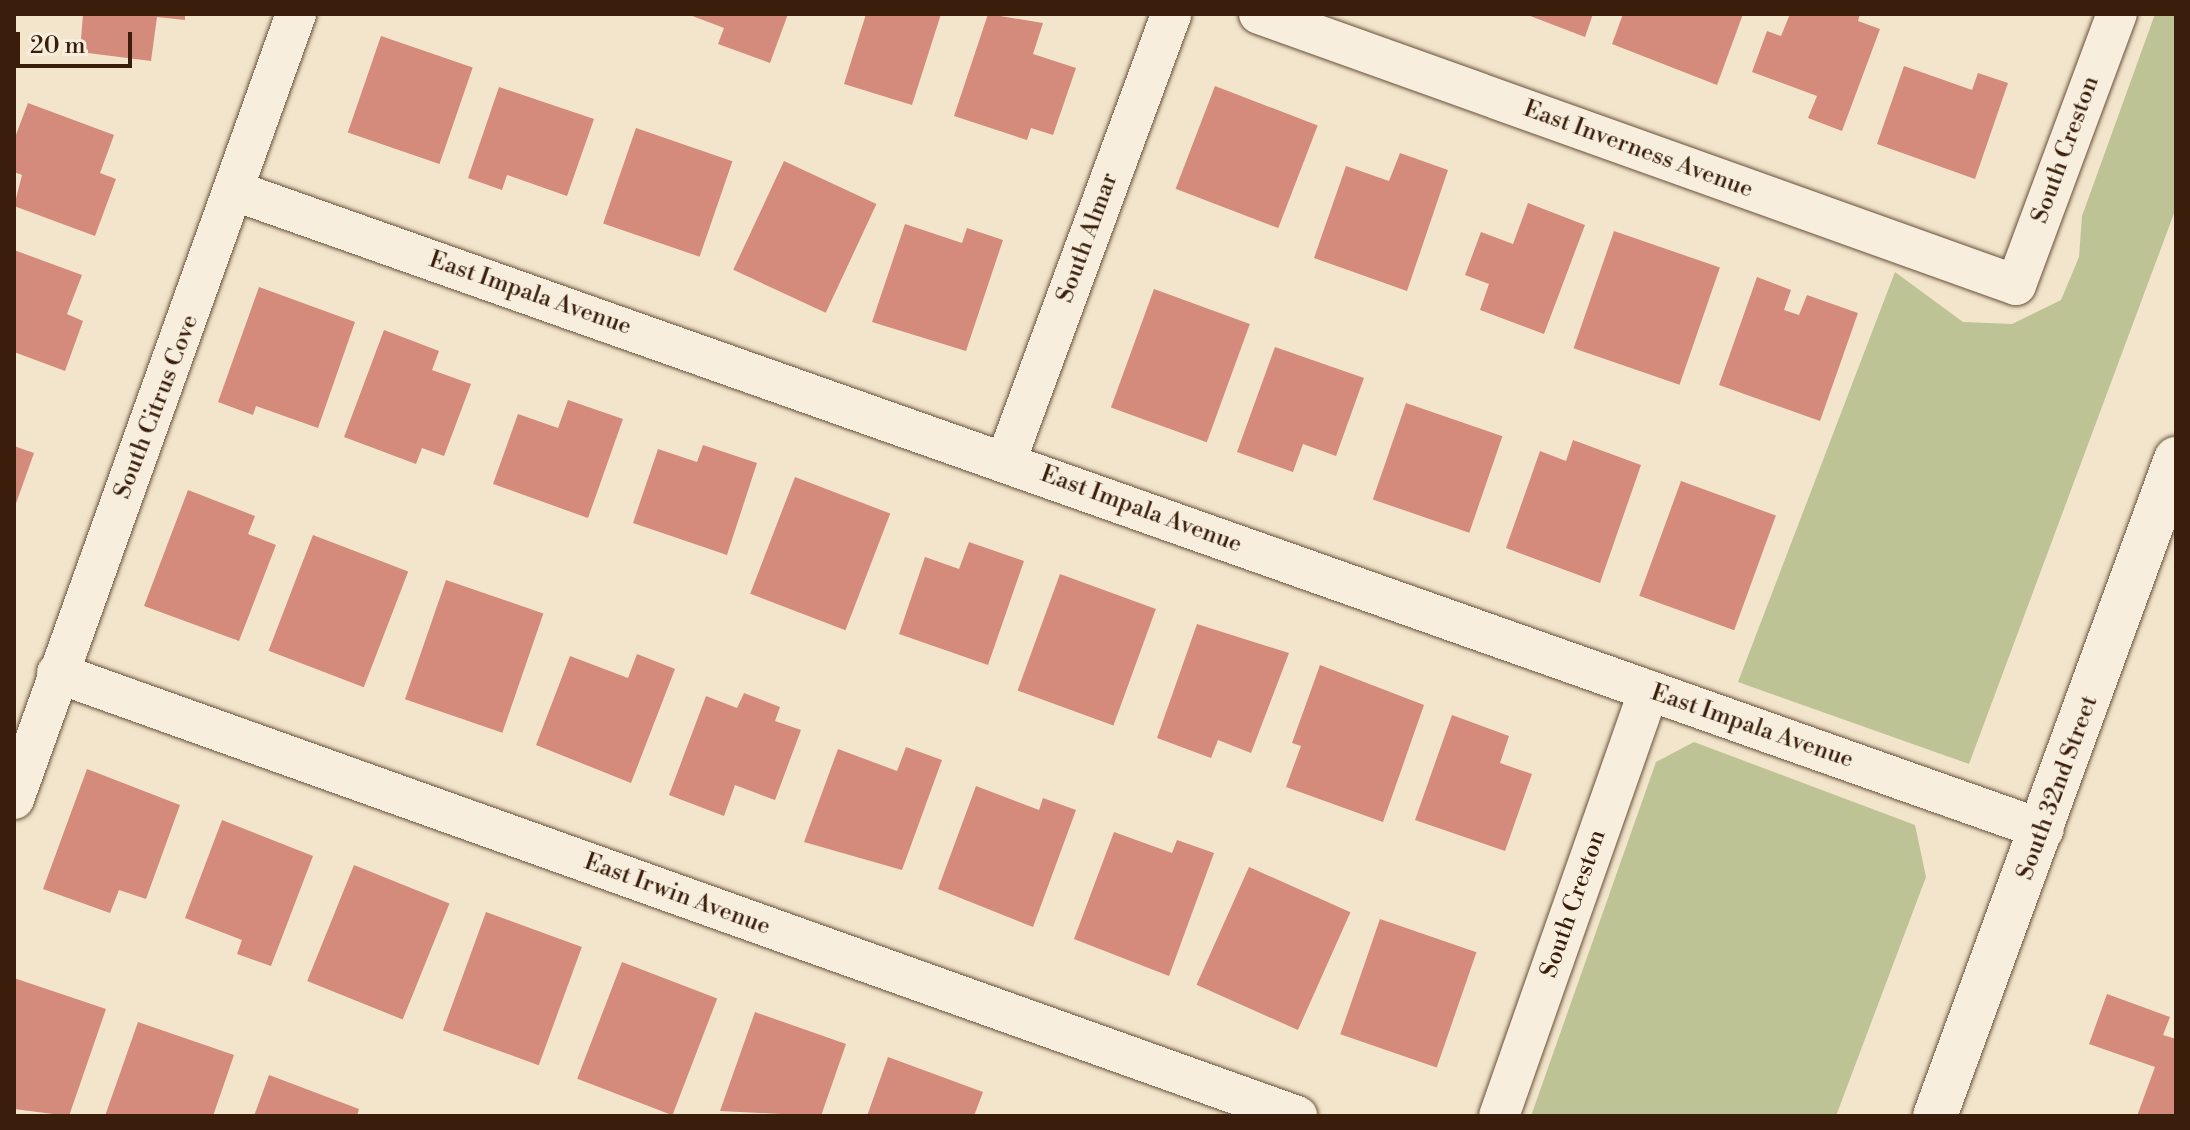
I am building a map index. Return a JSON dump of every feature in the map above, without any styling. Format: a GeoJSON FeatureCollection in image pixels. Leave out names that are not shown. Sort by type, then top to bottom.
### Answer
{"type":"FeatureCollection","features":[{"type":"Feature","properties":{"kind":"street","name":"South Citrus Cove"},"geometry":{"type":"LineString","coordinates":[[14,799],[57,673],[238,192],[296,14]]}},
{"type":"Feature","properties":{"kind":"street","name":"South Almar"},"geometry":{"type":"LineString","coordinates":[[1006,461],[1171,14]]}},
{"type":"Feature","properties":{"kind":"street","name":"East Inverness Avenue"},"geometry":{"type":"LineString","coordinates":[[1259,14],[2016,285]]}},
{"type":"Feature","properties":{"kind":"street","name":"South Creston"},"geometry":{"type":"LineString","coordinates":[[2016,285],[2117,14]]}},
{"type":"Feature","properties":{"kind":"street","name":"East Impala Avenue"},"geometry":{"type":"LineString","coordinates":[[238,192],[2044,830]]}},
{"type":"Feature","properties":{"kind":"street","name":"South 32nd Street"},"geometry":{"type":"LineString","coordinates":[[1935,1116],[2044,830],[2176,459]]}},
{"type":"Feature","properties":{"kind":"street","name":"East Irwin Avenue"},"geometry":{"type":"LineString","coordinates":[[57,673],[1297,1116]]}},
{"type":"Feature","properties":{"kind":"street","name":"South Creston"},"geometry":{"type":"LineString","coordinates":[[1499,1116],[1649,691]]}},
{"type":"Feature","properties":{"kind":"green space"},"geometry":{"type":"Polygon","coordinates":[[[2155,14],[2176,14],[2176,208],[1969,764],[1738,682],[1895,272],[1963,322],[2012,324],[2061,300],[2079,257],[2082,216],[2155,14]]]}},
{"type":"Feature","properties":{"kind":"green space"},"geometry":{"type":"Polygon","coordinates":[[[1694,742],[1915,825],[1926,877],[1836,1116],[1531,1116],[1656,762],[1694,742]]]}},
{"type":"Feature","properties":{"kind":"building"},"geometry":{"type":"Polygon","coordinates":[[[83,14],[185,14],[185,20],[157,17],[151,61],[80,52],[83,14]]]}},
{"type":"Feature","properties":{"kind":"building"},"geometry":{"type":"Polygon","coordinates":[[[687,14],[788,14],[770,63],[718,44],[724,28],[687,14]]]}},
{"type":"Feature","properties":{"kind":"building"},"geometry":{"type":"Polygon","coordinates":[[[866,14],[941,14],[912,105],[844,84],[866,14]]]}},
{"type":"Feature","properties":{"kind":"building"},"geometry":{"type":"Polygon","coordinates":[[[988,14],[1043,23],[1033,54],[1076,68],[1053,135],[1031,128],[1027,140],[954,116],[988,14]]]}},
{"type":"Feature","properties":{"kind":"building"},"geometry":{"type":"Polygon","coordinates":[[[1525,14],[1593,14],[1585,37],[1525,14]]]}},
{"type":"Feature","properties":{"kind":"building"},"geometry":{"type":"Polygon","coordinates":[[[1623,14],[1743,14],[1717,85],[1612,44],[1623,14]]]}},
{"type":"Feature","properties":{"kind":"building"},"geometry":{"type":"Polygon","coordinates":[[[1790,14],[1860,14],[1858,21],[1880,29],[1842,131],[1808,118],[1817,96],[1752,72],[1767,31],[1781,36],[1790,14]]]}},
{"type":"Feature","properties":{"kind":"building"},"geometry":{"type":"Polygon","coordinates":[[[381,36],[473,68],[440,164],[348,132],[381,36]]]}},
{"type":"Feature","properties":{"kind":"building"},"geometry":{"type":"Polygon","coordinates":[[[1904,66],[1972,90],[1978,73],[2008,83],[1975,179],[1877,144],[1904,66]]]}},
{"type":"Feature","properties":{"kind":"building"},"geometry":{"type":"Polygon","coordinates":[[[1215,86],[1318,125],[1278,228],[1176,189],[1215,86]]]}},
{"type":"Feature","properties":{"kind":"building"},"geometry":{"type":"Polygon","coordinates":[[[499,87],[594,119],[567,196],[507,175],[502,190],[468,178],[499,87]]]}},
{"type":"Feature","properties":{"kind":"building"},"geometry":{"type":"Polygon","coordinates":[[[28,103],[114,135],[100,173],[116,179],[95,236],[14,206],[22,175],[14,172],[14,140],[28,103]]]}},
{"type":"Feature","properties":{"kind":"building"},"geometry":{"type":"Polygon","coordinates":[[[636,128],[732,161],[700,257],[603,223],[636,128]]]}},
{"type":"Feature","properties":{"kind":"building"},"geometry":{"type":"Polygon","coordinates":[[[1400,153],[1448,170],[1407,291],[1314,258],[1346,166],[1389,181],[1400,153]]]}},
{"type":"Feature","properties":{"kind":"building"},"geometry":{"type":"Polygon","coordinates":[[[784,161],[876,204],[826,313],[733,270],[784,161]]]}},
{"type":"Feature","properties":{"kind":"building"},"geometry":{"type":"Polygon","coordinates":[[[1528,203],[1585,225],[1544,334],[1480,310],[1489,284],[1465,275],[1481,232],[1513,244],[1528,203]]]}},
{"type":"Feature","properties":{"kind":"building"},"geometry":{"type":"Polygon","coordinates":[[[905,224],[962,243],[967,228],[1003,240],[966,351],[872,322],[905,224]]]}},
{"type":"Feature","properties":{"kind":"building"},"geometry":{"type":"Polygon","coordinates":[[[1614,231],[1720,267],[1680,385],[1574,348],[1614,231]]]}},
{"type":"Feature","properties":{"kind":"building"},"geometry":{"type":"Polygon","coordinates":[[[14,250],[82,275],[67,314],[83,321],[65,371],[14,352],[14,250]]]}},
{"type":"Feature","properties":{"kind":"building"},"geometry":{"type":"Polygon","coordinates":[[[1757,277],[1791,290],[1784,310],[1799,315],[1807,295],[1858,313],[1820,421],[1719,385],[1757,277]]]}},
{"type":"Feature","properties":{"kind":"building"},"geometry":{"type":"Polygon","coordinates":[[[259,287],[355,322],[318,428],[256,406],[253,415],[218,402],[259,287]]]}},
{"type":"Feature","properties":{"kind":"building"},"geometry":{"type":"Polygon","coordinates":[[[1154,289],[1250,324],[1207,442],[1111,407],[1154,289]]]}},
{"type":"Feature","properties":{"kind":"building"},"geometry":{"type":"Polygon","coordinates":[[[384,330],[439,351],[432,370],[471,384],[444,456],[422,448],[416,464],[344,437],[384,330]]]}},
{"type":"Feature","properties":{"kind":"building"},"geometry":{"type":"Polygon","coordinates":[[[1275,347],[1364,378],[1336,456],[1303,444],[1293,472],[1237,452],[1275,347]]]}},
{"type":"Feature","properties":{"kind":"building"},"geometry":{"type":"Polygon","coordinates":[[[568,400],[623,419],[588,518],[493,484],[518,414],[558,428],[568,400]]]}},
{"type":"Feature","properties":{"kind":"building"},"geometry":{"type":"Polygon","coordinates":[[[1406,403],[1502,436],[1469,533],[1373,499],[1406,403]]]}},
{"type":"Feature","properties":{"kind":"building"},"geometry":{"type":"Polygon","coordinates":[[[1573,440],[1641,465],[1600,583],[1506,548],[1540,451],[1566,461],[1573,440]]]}},
{"type":"Feature","properties":{"kind":"building"},"geometry":{"type":"Polygon","coordinates":[[[703,445],[757,463],[727,555],[633,523],[658,449],[697,462],[703,445]]]}},
{"type":"Feature","properties":{"kind":"building"},"geometry":{"type":"Polygon","coordinates":[[[14,446],[34,453],[14,509],[14,446]]]}},
{"type":"Feature","properties":{"kind":"building"},"geometry":{"type":"Polygon","coordinates":[[[795,477],[890,514],[845,630],[750,594],[795,477]]]}},
{"type":"Feature","properties":{"kind":"building"},"geometry":{"type":"Polygon","coordinates":[[[1681,481],[1776,516],[1734,630],[1639,596],[1681,481]]]}},
{"type":"Feature","properties":{"kind":"building"},"geometry":{"type":"Polygon","coordinates":[[[188,490],[255,516],[248,534],[276,545],[239,641],[144,606],[188,490]]]}},
{"type":"Feature","properties":{"kind":"building"},"geometry":{"type":"Polygon","coordinates":[[[313,535],[408,572],[364,687],[269,651],[313,535]]]}},
{"type":"Feature","properties":{"kind":"building"},"geometry":{"type":"Polygon","coordinates":[[[969,542],[1024,561],[988,665],[899,634],[925,557],[959,569],[969,542]]]}},
{"type":"Feature","properties":{"kind":"building"},"geometry":{"type":"Polygon","coordinates":[[[1060,574],[1156,609],[1113,725],[1018,691],[1060,574]]]}},
{"type":"Feature","properties":{"kind":"building"},"geometry":{"type":"Polygon","coordinates":[[[446,580],[543,614],[502,733],[405,699],[446,580]]]}},
{"type":"Feature","properties":{"kind":"building"},"geometry":{"type":"Polygon","coordinates":[[[1197,624],[1289,653],[1251,753],[1218,740],[1211,758],[1157,738],[1197,624]]]}},
{"type":"Feature","properties":{"kind":"building"},"geometry":{"type":"Polygon","coordinates":[[[637,654],[675,669],[631,783],[536,745],[570,656],[628,678],[637,654]]]}},
{"type":"Feature","properties":{"kind":"building"},"geometry":{"type":"Polygon","coordinates":[[[1320,665],[1424,705],[1383,822],[1286,787],[1301,746],[1292,743],[1320,665]]]}},
{"type":"Feature","properties":{"kind":"building"},"geometry":{"type":"Polygon","coordinates":[[[744,693],[780,707],[775,721],[801,730],[775,800],[735,785],[724,816],[669,795],[706,696],[737,708],[744,693]]]}},
{"type":"Feature","properties":{"kind":"building"},"geometry":{"type":"Polygon","coordinates":[[[1452,715],[1509,736],[1500,763],[1532,774],[1505,851],[1415,820],[1452,715]]]}},
{"type":"Feature","properties":{"kind":"building"},"geometry":{"type":"Polygon","coordinates":[[[906,747],[942,760],[902,870],[804,842],[838,749],[897,771],[906,747]]]}},
{"type":"Feature","properties":{"kind":"building"},"geometry":{"type":"Polygon","coordinates":[[[87,769],[180,805],[146,899],[119,890],[110,913],[43,889],[87,769]]]}},
{"type":"Feature","properties":{"kind":"building"},"geometry":{"type":"Polygon","coordinates":[[[976,786],[1039,810],[1043,798],[1076,810],[1033,927],[938,889],[976,786]]]}},
{"type":"Feature","properties":{"kind":"building"},"geometry":{"type":"Polygon","coordinates":[[[222,820],[313,856],[271,966],[237,954],[242,940],[185,918],[222,820]]]}},
{"type":"Feature","properties":{"kind":"building"},"geometry":{"type":"Polygon","coordinates":[[[1114,832],[1172,853],[1177,840],[1214,853],[1169,976],[1074,939],[1114,832]]]}},
{"type":"Feature","properties":{"kind":"building"},"geometry":{"type":"Polygon","coordinates":[[[354,865],[449,904],[403,1019],[307,981],[354,865]]]}},
{"type":"Feature","properties":{"kind":"building"},"geometry":{"type":"Polygon","coordinates":[[[1249,867],[1350,912],[1298,1030],[1197,985],[1249,867]]]}},
{"type":"Feature","properties":{"kind":"building"},"geometry":{"type":"Polygon","coordinates":[[[486,912],[582,947],[539,1065],[443,1030],[486,912]]]}},
{"type":"Feature","properties":{"kind":"building"},"geometry":{"type":"Polygon","coordinates":[[[1380,919],[1476,952],[1437,1068],[1340,1034],[1380,919]]]}},
{"type":"Feature","properties":{"kind":"building"},"geometry":{"type":"Polygon","coordinates":[[[622,962],[717,999],[672,1115],[577,1079],[622,962]]]}},
{"type":"Feature","properties":{"kind":"building"},"geometry":{"type":"Polygon","coordinates":[[[14,978],[106,1009],[69,1116],[14,1109],[14,978]]]}},
{"type":"Feature","properties":{"kind":"building"},"geometry":{"type":"Polygon","coordinates":[[[2107,994],[2170,1017],[2163,1035],[2176,1039],[2176,1116],[2137,1116],[2155,1067],[2089,1044],[2107,994]]]}},
{"type":"Feature","properties":{"kind":"building"},"geometry":{"type":"Polygon","coordinates":[[[755,1012],[846,1044],[821,1116],[720,1111],[755,1012]]]}},
{"type":"Feature","properties":{"kind":"building"},"geometry":{"type":"Polygon","coordinates":[[[138,1022],[234,1055],[213,1116],[105,1116],[138,1022]]]}},
{"type":"Feature","properties":{"kind":"building"},"geometry":{"type":"Polygon","coordinates":[[[888,1057],[983,1092],[974,1116],[867,1116],[888,1057]]]}},
{"type":"Feature","properties":{"kind":"building"},"geometry":{"type":"Polygon","coordinates":[[[269,1075],[359,1109],[357,1116],[254,1116],[269,1075]]]}}]}
